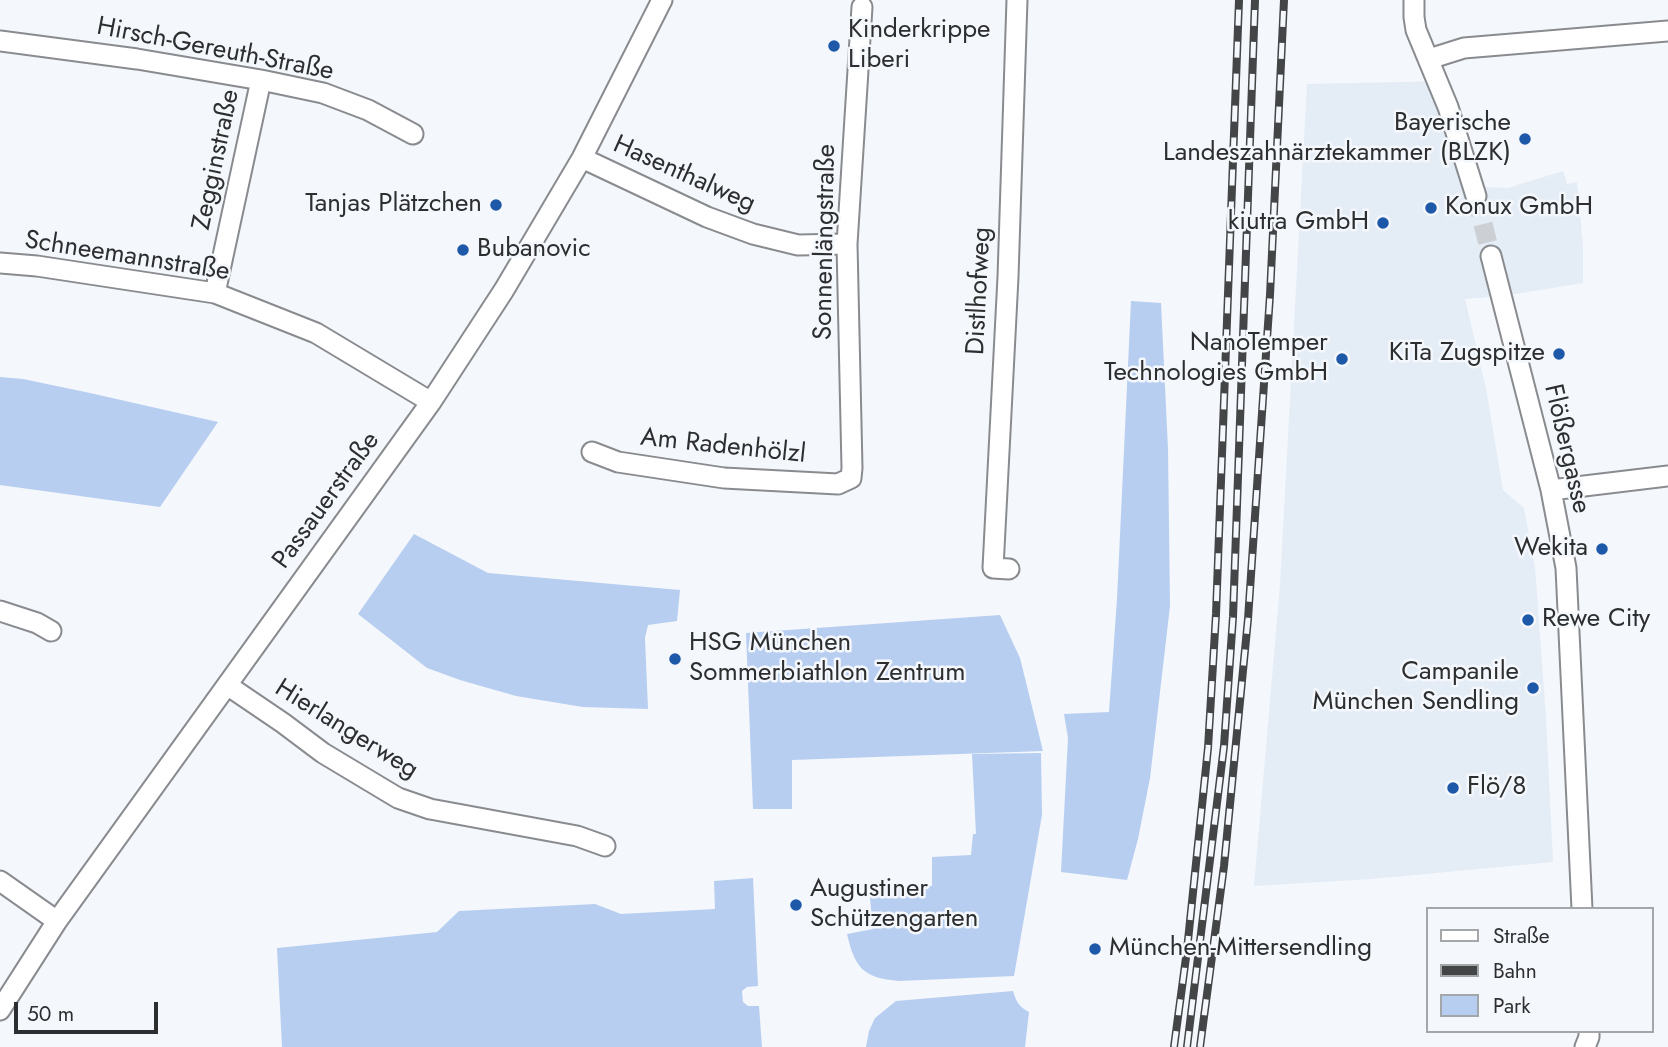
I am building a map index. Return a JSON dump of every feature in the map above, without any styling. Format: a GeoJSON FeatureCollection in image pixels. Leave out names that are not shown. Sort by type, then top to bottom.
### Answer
{"type":"FeatureCollection","features":[{"type":"Feature","properties":{"kind":"street","name":"Passauerstraße"},"geometry":{"type":"LineString","coordinates":[[0,1010],[57,921],[431,402],[504,290],[582,158],[662,0]]}},
{"type":"Feature","properties":{"kind":"street","name":"Distlhofweg"},"geometry":{"type":"LineString","coordinates":[[1009,569],[993,568],[993,555],[1008,277],[1017,0]]}},
{"type":"Feature","properties":{"kind":"street"},"geometry":{"type":"LineString","coordinates":[[1414,0],[1414,24],[1448,107],[1476,196]]}},
{"type":"Feature","properties":{"kind":"street","name":"Sonnenlängstraße"},"geometry":{"type":"LineString","coordinates":[[850,478],[848,244],[862,7]]}},
{"type":"Feature","properties":{"kind":"street"},"geometry":{"type":"LineString","coordinates":[[1429,59],[1464,48],[1668,31]]}},
{"type":"Feature","properties":{"kind":"street","name":"Hirsch-Gereuth-Straße"},"geometry":{"type":"LineString","coordinates":[[0,41],[137,60],[323,93],[368,110],[413,134]]}},
{"type":"Feature","properties":{"kind":"street","name":"Zegginstraße"},"geometry":{"type":"LineString","coordinates":[[215,293],[261,80]]}},
{"type":"Feature","properties":{"kind":"street","name":"Hasenthalweg"},"geometry":{"type":"LineString","coordinates":[[582,158],[706,218],[753,234],[798,245],[848,244]]}},
{"type":"Feature","properties":{"kind":"street","name":"Flößergasse"},"geometry":{"type":"LineString","coordinates":[[1491,256],[1551,490],[1566,568],[1582,907]]}},
{"type":"Feature","properties":{"kind":"street","name":"Schneemannstraße"},"geometry":{"type":"LineString","coordinates":[[0,263],[37,266],[215,293],[316,333],[431,402]]}},
{"type":"Feature","properties":{"kind":"street","name":"Am Radenhölzl"},"geometry":{"type":"LineString","coordinates":[[592,452],[618,462],[724,478],[838,484],[850,478]]}},
{"type":"Feature","properties":{"kind":"street"},"geometry":{"type":"LineString","coordinates":[[1551,490],[1668,476]]}},
{"type":"Feature","properties":{"kind":"street"},"geometry":{"type":"LineString","coordinates":[[0,611],[37,623],[51,631]]}},
{"type":"Feature","properties":{"kind":"street","name":"Hierlangerweg"},"geometry":{"type":"LineString","coordinates":[[227,685],[323,753],[398,798],[430,810],[576,836],[605,846]]}},
{"type":"Feature","properties":{"kind":"street"},"geometry":{"type":"LineString","coordinates":[[0,881],[57,921]]}},
{"type":"Feature","properties":{"kind":"shaded area"},"geometry":{"type":"Polygon","coordinates":[[[1448,81],[1482,187],[1508,188],[1563,171],[1567,184],[1577,182],[1583,245],[1583,283],[1465,299],[1486,388],[1503,490],[1524,508],[1535,567],[1553,862],[1371,879],[1254,886],[1280,585],[1307,84],[1448,81]]]}},
{"type":"Feature","properties":{"kind":"green space"},"geometry":{"type":"Polygon","coordinates":[[[1131,301],[1161,303],[1168,449],[1170,606],[1150,778],[1127,880],[1061,872],[1068,738],[1064,714],[1109,712],[1131,301]]]}},
{"type":"Feature","properties":{"kind":"green space"},"geometry":{"type":"Polygon","coordinates":[[[0,377],[23,379],[218,422],[160,507],[0,485],[0,377]]]}},
{"type":"Feature","properties":{"kind":"green space"},"geometry":{"type":"Polygon","coordinates":[[[414,534],[488,573],[680,590],[677,621],[648,625],[645,638],[648,709],[583,707],[516,696],[427,668],[358,614],[414,534]]]}},
{"type":"Feature","properties":{"kind":"green space"},"geometry":{"type":"Polygon","coordinates":[[[1000,615],[1020,658],[1043,751],[792,760],[792,809],[753,809],[746,633],[1000,615]]]}},
{"type":"Feature","properties":{"kind":"green space"},"geometry":{"type":"Polygon","coordinates":[[[1041,753],[1042,815],[1014,976],[899,981],[877,977],[862,969],[853,955],[847,934],[873,929],[869,888],[932,886],[932,857],[971,855],[973,834],[976,834],[972,754],[1041,753]]]}},
{"type":"Feature","properties":{"kind":"green space"},"geometry":{"type":"Polygon","coordinates":[[[753,878],[758,986],[747,987],[742,991],[743,1002],[748,1006],[759,1006],[762,1047],[282,1047],[277,948],[437,932],[459,911],[595,904],[621,914],[715,909],[714,881],[753,878]]]}},
{"type":"Feature","properties":{"kind":"green space"},"geometry":{"type":"Polygon","coordinates":[[[1013,991],[1018,1003],[1029,1012],[1025,1047],[866,1047],[875,1018],[896,1001],[1013,991]]]}},
{"type":"Feature","properties":{"kind":"tunnel"},"geometry":{"type":"LineString","coordinates":[[1476,196],[1491,256]]}},
{"type":"Feature","properties":{"kind":"railway"},"geometry":{"type":"LineString","coordinates":[[1174,1047],[1208,748],[1216,614],[1239,0]]}},
{"type":"Feature","properties":{"kind":"railway"},"geometry":{"type":"LineString","coordinates":[[1187,1047],[1224,746],[1233,617],[1255,0]]}},
{"type":"Feature","properties":{"kind":"railway"},"geometry":{"type":"LineString","coordinates":[[1200,1047],[1224,866],[1248,619],[1270,295],[1284,0]]}},
{"type":"Feature","properties":{"kind":"place","name":"Kinderkrippe Liberi"},"geometry":{"type":"Point","coordinates":[834,46]}},
{"type":"Feature","properties":{"kind":"place","name":"Bayerische Landeszahnärztekammer (BLZK)"},"geometry":{"type":"Point","coordinates":[1525,139]}},
{"type":"Feature","properties":{"kind":"place","name":"Tanjas Plätzchen"},"geometry":{"type":"Point","coordinates":[496,205]}},
{"type":"Feature","properties":{"kind":"place","name":"Konux GmbH"},"geometry":{"type":"Point","coordinates":[1431,208]}},
{"type":"Feature","properties":{"kind":"place","name":"kiutra GmbH"},"geometry":{"type":"Point","coordinates":[1383,223]}},
{"type":"Feature","properties":{"kind":"place","name":"Bubanovic"},"geometry":{"type":"Point","coordinates":[463,250]}},
{"type":"Feature","properties":{"kind":"place","name":"KiTa Zugspitze"},"geometry":{"type":"Point","coordinates":[1559,354]}},
{"type":"Feature","properties":{"kind":"place","name":"NanoTemper Technologies GmbH"},"geometry":{"type":"Point","coordinates":[1342,359]}},
{"type":"Feature","properties":{"kind":"place","name":"Wekita"},"geometry":{"type":"Point","coordinates":[1602,549]}},
{"type":"Feature","properties":{"kind":"place","name":"Rewe City"},"geometry":{"type":"Point","coordinates":[1528,620]}},
{"type":"Feature","properties":{"kind":"place","name":"HSG München Sommerbiathlon Zentrum"},"geometry":{"type":"Point","coordinates":[675,659]}},
{"type":"Feature","properties":{"kind":"place","name":"Campanile München Sendling"},"geometry":{"type":"Point","coordinates":[1533,688]}},
{"type":"Feature","properties":{"kind":"place","name":"Flö/8"},"geometry":{"type":"Point","coordinates":[1453,788]}},
{"type":"Feature","properties":{"kind":"place","name":"Augustiner Schützengarten"},"geometry":{"type":"Point","coordinates":[796,905]}},
{"type":"Feature","properties":{"kind":"place","name":"München-Mittersendling"},"geometry":{"type":"Point","coordinates":[1095,949]}}]}
